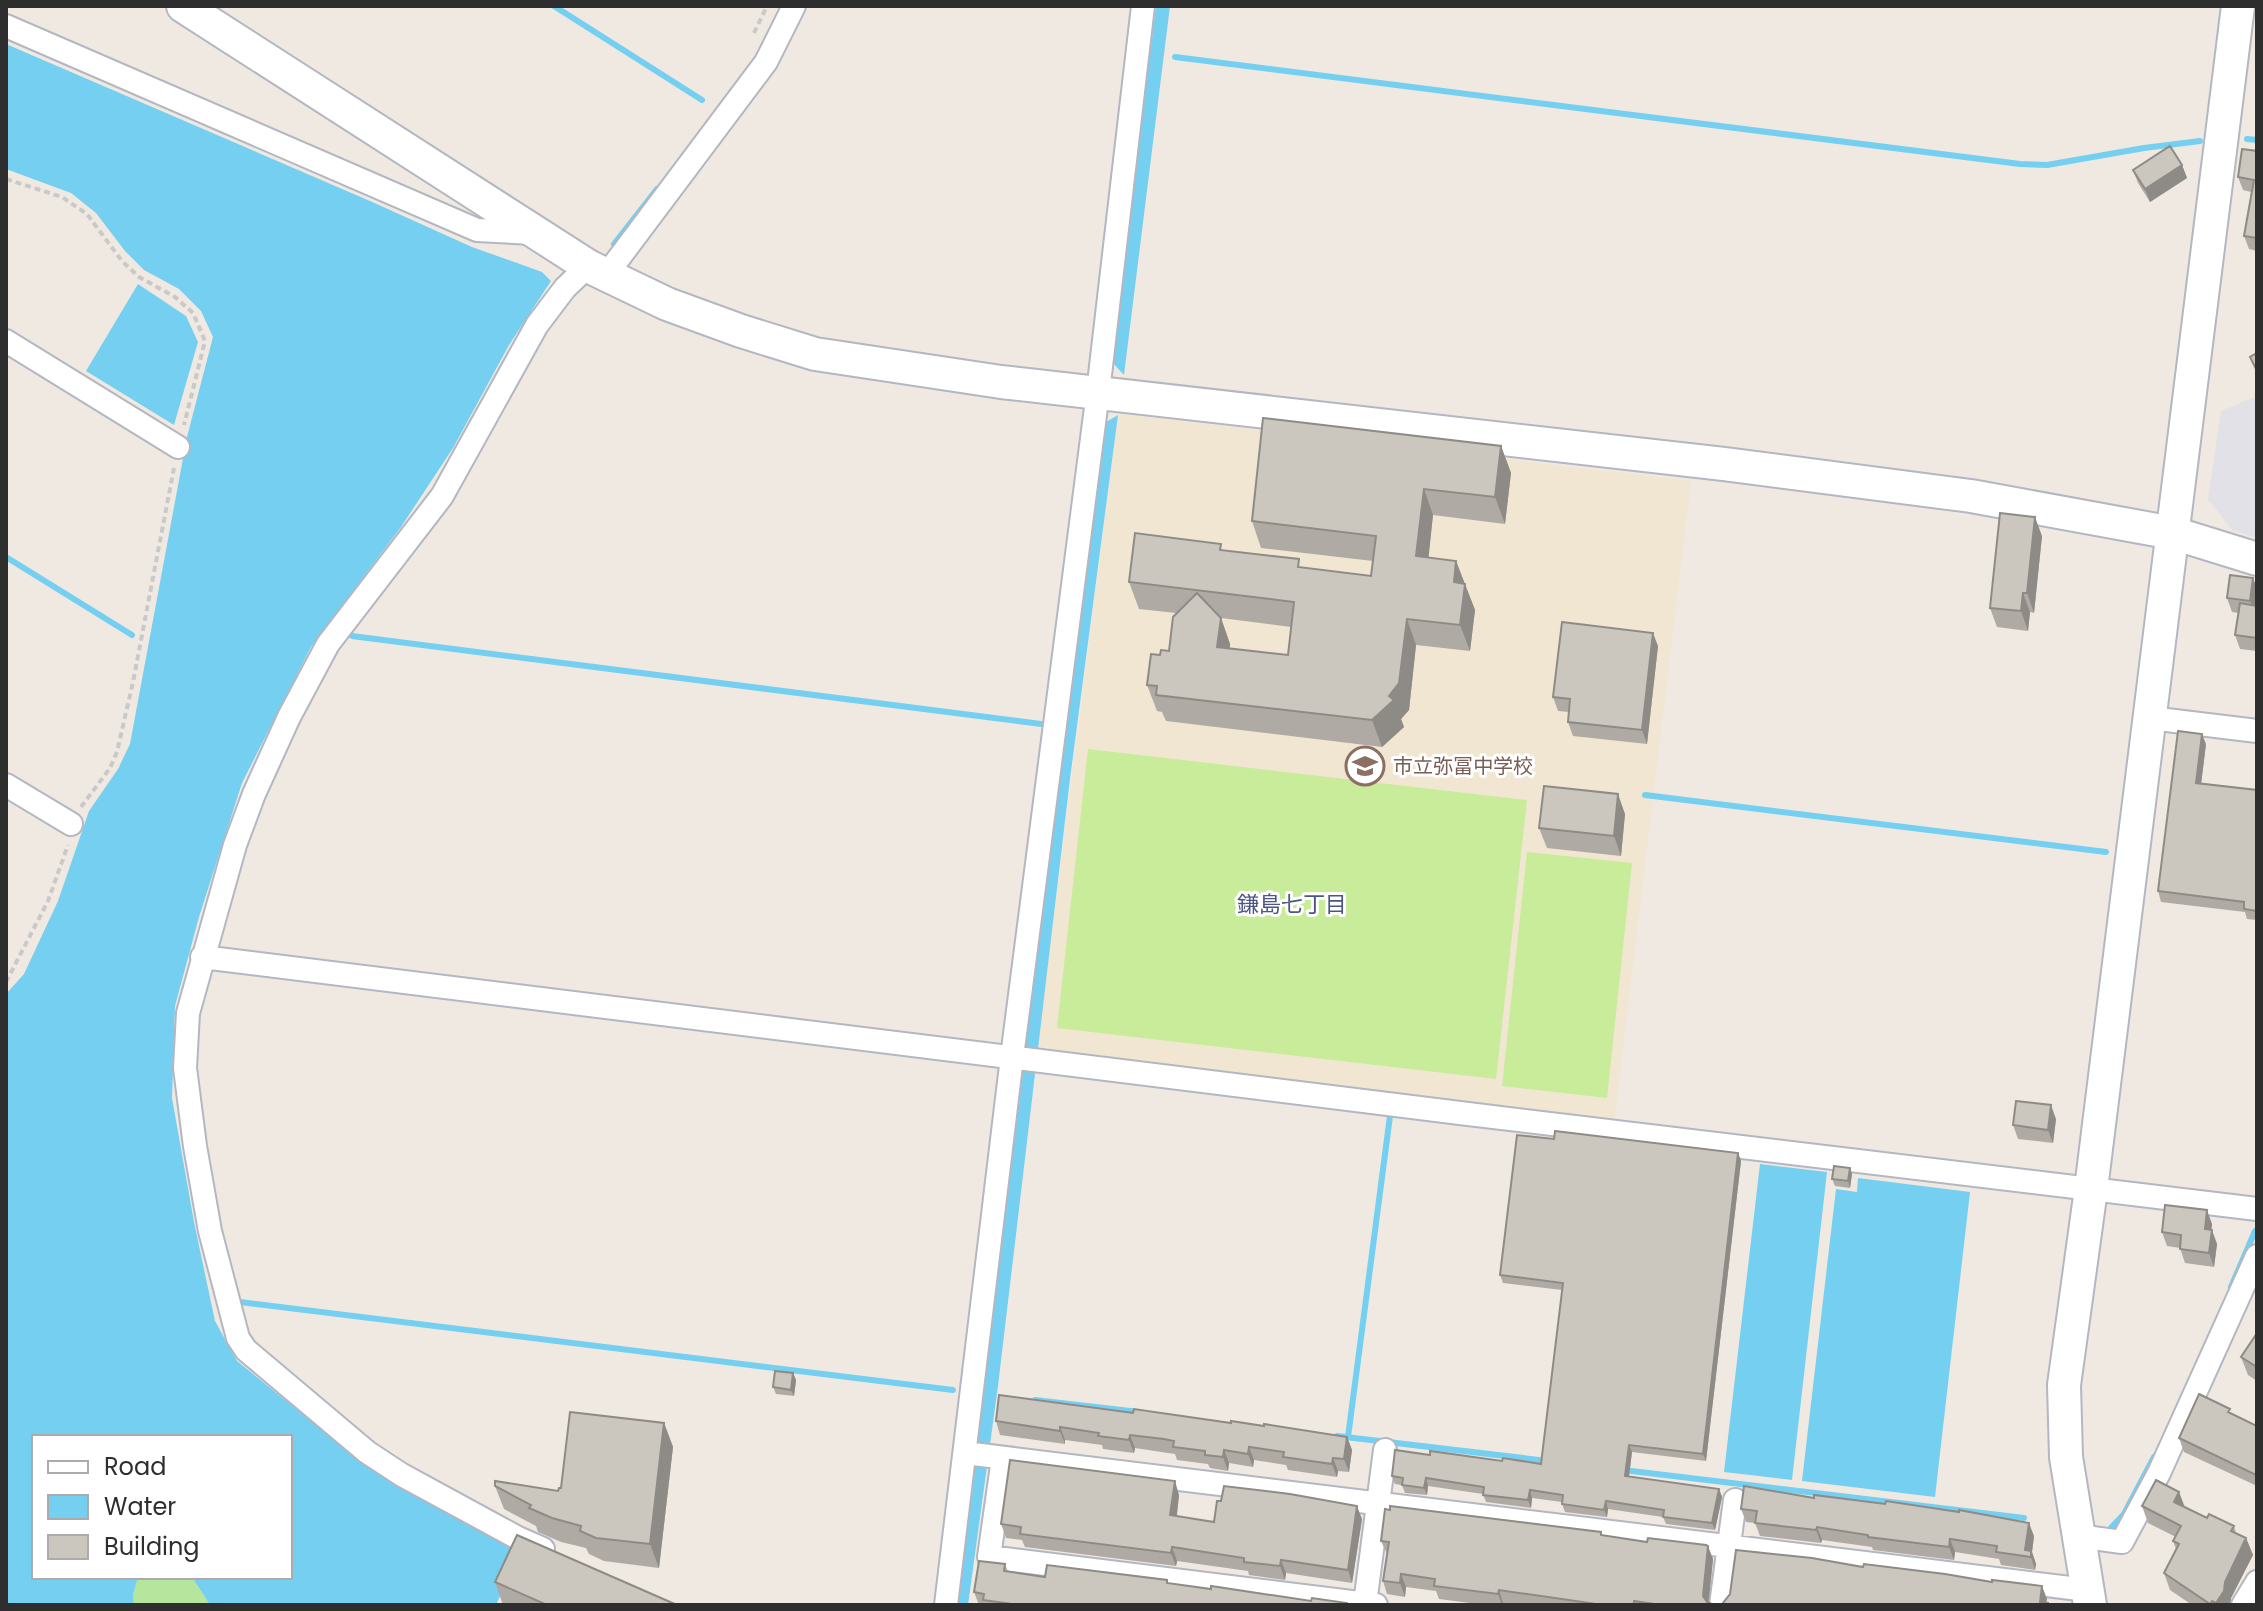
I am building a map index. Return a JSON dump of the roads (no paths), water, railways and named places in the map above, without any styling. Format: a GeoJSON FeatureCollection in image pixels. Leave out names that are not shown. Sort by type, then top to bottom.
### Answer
{"type":"FeatureCollection","features":[{"type":"Feature","properties":{"kind":"street"},"geometry":{"type":"LineString","coordinates":[[183,6],[598,270],[667,304],[815,354],[1001,382],[1709,462],[1971,496],[2173,533],[2257,559]]}},
{"type":"Feature","properties":{"kind":"street"},"geometry":{"type":"LineString","coordinates":[[559,1557],[402,1475],[367,1452],[246,1350],[238,1338],[210,1231],[195,1146],[185,1068],[188,1013],[235,845],[254,794],[289,717],[328,644],[442,496],[537,325],[565,288],[598,270],[766,62],[794,6]]}},
{"type":"Feature","properties":{"kind":"street"},"geometry":{"type":"LineString","coordinates":[[946,1605],[1012,1057],[1098,392],[1143,6]]}},
{"type":"Feature","properties":{"kind":"street"},"geometry":{"type":"LineString","coordinates":[[965,1453],[1729,1545],[2088,1597],[2066,1457],[2064,1385],[2238,6]]}},
{"type":"Feature","properties":{"kind":"street"},"geometry":{"type":"LineString","coordinates":[[6,26],[477,230],[538,234]]}},
{"type":"Feature","properties":{"kind":"street"},"geometry":{"type":"LineString","coordinates":[[6,341],[178,447]]}},
{"type":"Feature","properties":{"kind":"street"},"geometry":{"type":"LineString","coordinates":[[2150,718],[2257,731]]}},
{"type":"Feature","properties":{"kind":"street"},"geometry":{"type":"LineString","coordinates":[[6,785],[71,824]]}},
{"type":"Feature","properties":{"kind":"street"},"geometry":{"type":"LineString","coordinates":[[202,957],[2257,1209]]}},
{"type":"Feature","properties":{"kind":"street"},"geometry":{"type":"LineString","coordinates":[[2078,1536],[2122,1542],[2171,1447],[2257,1256]]}},
{"type":"Feature","properties":{"kind":"street"},"geometry":{"type":"LineString","coordinates":[[998,1457],[989,1557],[1371,1604],[1385,1450]]}},
{"type":"Feature","properties":{"kind":"street"},"geometry":{"type":"LineString","coordinates":[[1721,1605],[1735,1500]]}},
{"type":"Feature","properties":{"kind":"street"},"geometry":{"type":"LineString","coordinates":[[2243,1605],[2257,1582]]}},
{"type":"Feature","properties":{"kind":"water"},"geometry":{"type":"Polygon","coordinates":[[[1156,6],[1170,6],[1124,375],[1112,362],[1156,6]]]}},
{"type":"Feature","properties":{"kind":"water"},"geometry":{"type":"Polygon","coordinates":[[[6,44],[472,247],[542,272],[551,281],[509,345],[453,448],[401,527],[311,647],[242,783],[199,917],[175,1006],[172,1098],[215,1321],[237,1361],[373,1471],[520,1552],[496,1605],[210,1605],[193,1579],[292,1579],[292,1435],[32,1435],[32,1579],[137,1579],[134,1605],[6,1605],[6,994],[24,974],[58,901],[89,811],[118,769],[130,744],[187,437],[213,337],[201,311],[179,289],[144,270],[96,213],[71,193],[6,169],[6,44]]]}},
{"type":"Feature","properties":{"kind":"water"},"geometry":{"type":"Polygon","coordinates":[[[138,284],[186,316],[198,342],[174,425],[86,371],[138,284]]]}},
{"type":"Feature","properties":{"kind":"water"},"geometry":{"type":"Polygon","coordinates":[[[1118,415],[1070,779],[998,1386],[968,1605],[956,1605],[1090,507],[1106,422],[1118,415]]]}},
{"type":"Feature","properties":{"kind":"water"},"geometry":{"type":"Polygon","coordinates":[[[1760,1164],[1827,1172],[1792,1480],[1724,1472],[1760,1164]]]}},
{"type":"Feature","properties":{"kind":"water"},"geometry":{"type":"Polygon","coordinates":[[[1858,1178],[1970,1192],[1935,1497],[1802,1481],[1836,1189],[1857,1192],[1858,1178]]]}},
{"type":"Feature","properties":{"kind":"waterway"},"geometry":{"type":"LineString","coordinates":[[554,6],[702,100]]}},
{"type":"Feature","properties":{"kind":"waterway"},"geometry":{"type":"LineString","coordinates":[[1175,57],[2020,164],[2047,165],[2200,141]]}},
{"type":"Feature","properties":{"kind":"waterway"},"geometry":{"type":"LineString","coordinates":[[2247,139],[2257,140]]}},
{"type":"Feature","properties":{"kind":"waterway"},"geometry":{"type":"LineString","coordinates":[[614,244],[657,189]]}},
{"type":"Feature","properties":{"kind":"waterway"},"geometry":{"type":"LineString","coordinates":[[6,557],[132,635]]}},
{"type":"Feature","properties":{"kind":"waterway"},"geometry":{"type":"LineString","coordinates":[[349,631],[352,636],[1041,724]]}},
{"type":"Feature","properties":{"kind":"waterway"},"geometry":{"type":"LineString","coordinates":[[1645,795],[2106,852]]}},
{"type":"Feature","properties":{"kind":"waterway"},"geometry":{"type":"LineString","coordinates":[[1348,1437],[1390,1116]]}},
{"type":"Feature","properties":{"kind":"waterway"},"geometry":{"type":"LineString","coordinates":[[2231,1287],[2255,1231]]}},
{"type":"Feature","properties":{"kind":"waterway"},"geometry":{"type":"LineString","coordinates":[[240,1302],[953,1390]]}},
{"type":"Feature","properties":{"kind":"waterway"},"geometry":{"type":"LineString","coordinates":[[1035,1400],[1139,1412]]}},
{"type":"Feature","properties":{"kind":"waterway"},"geometry":{"type":"LineString","coordinates":[[1337,1436],[1548,1461]]}},
{"type":"Feature","properties":{"kind":"waterway"},"geometry":{"type":"LineString","coordinates":[[2108,1531],[2124,1514],[2154,1457]]}},
{"type":"Feature","properties":{"kind":"waterway"},"geometry":{"type":"LineString","coordinates":[[1623,1470],[2024,1518]]}},
{"type":"Feature","properties":{"kind":"place","name":"市立弥冨中学校"},"geometry":{"type":"Point","coordinates":[1365,766]}},
{"type":"Feature","properties":{"kind":"district","name":"鎌島七丁目"},"geometry":{"type":"Point","coordinates":[1292,904]}}]}
